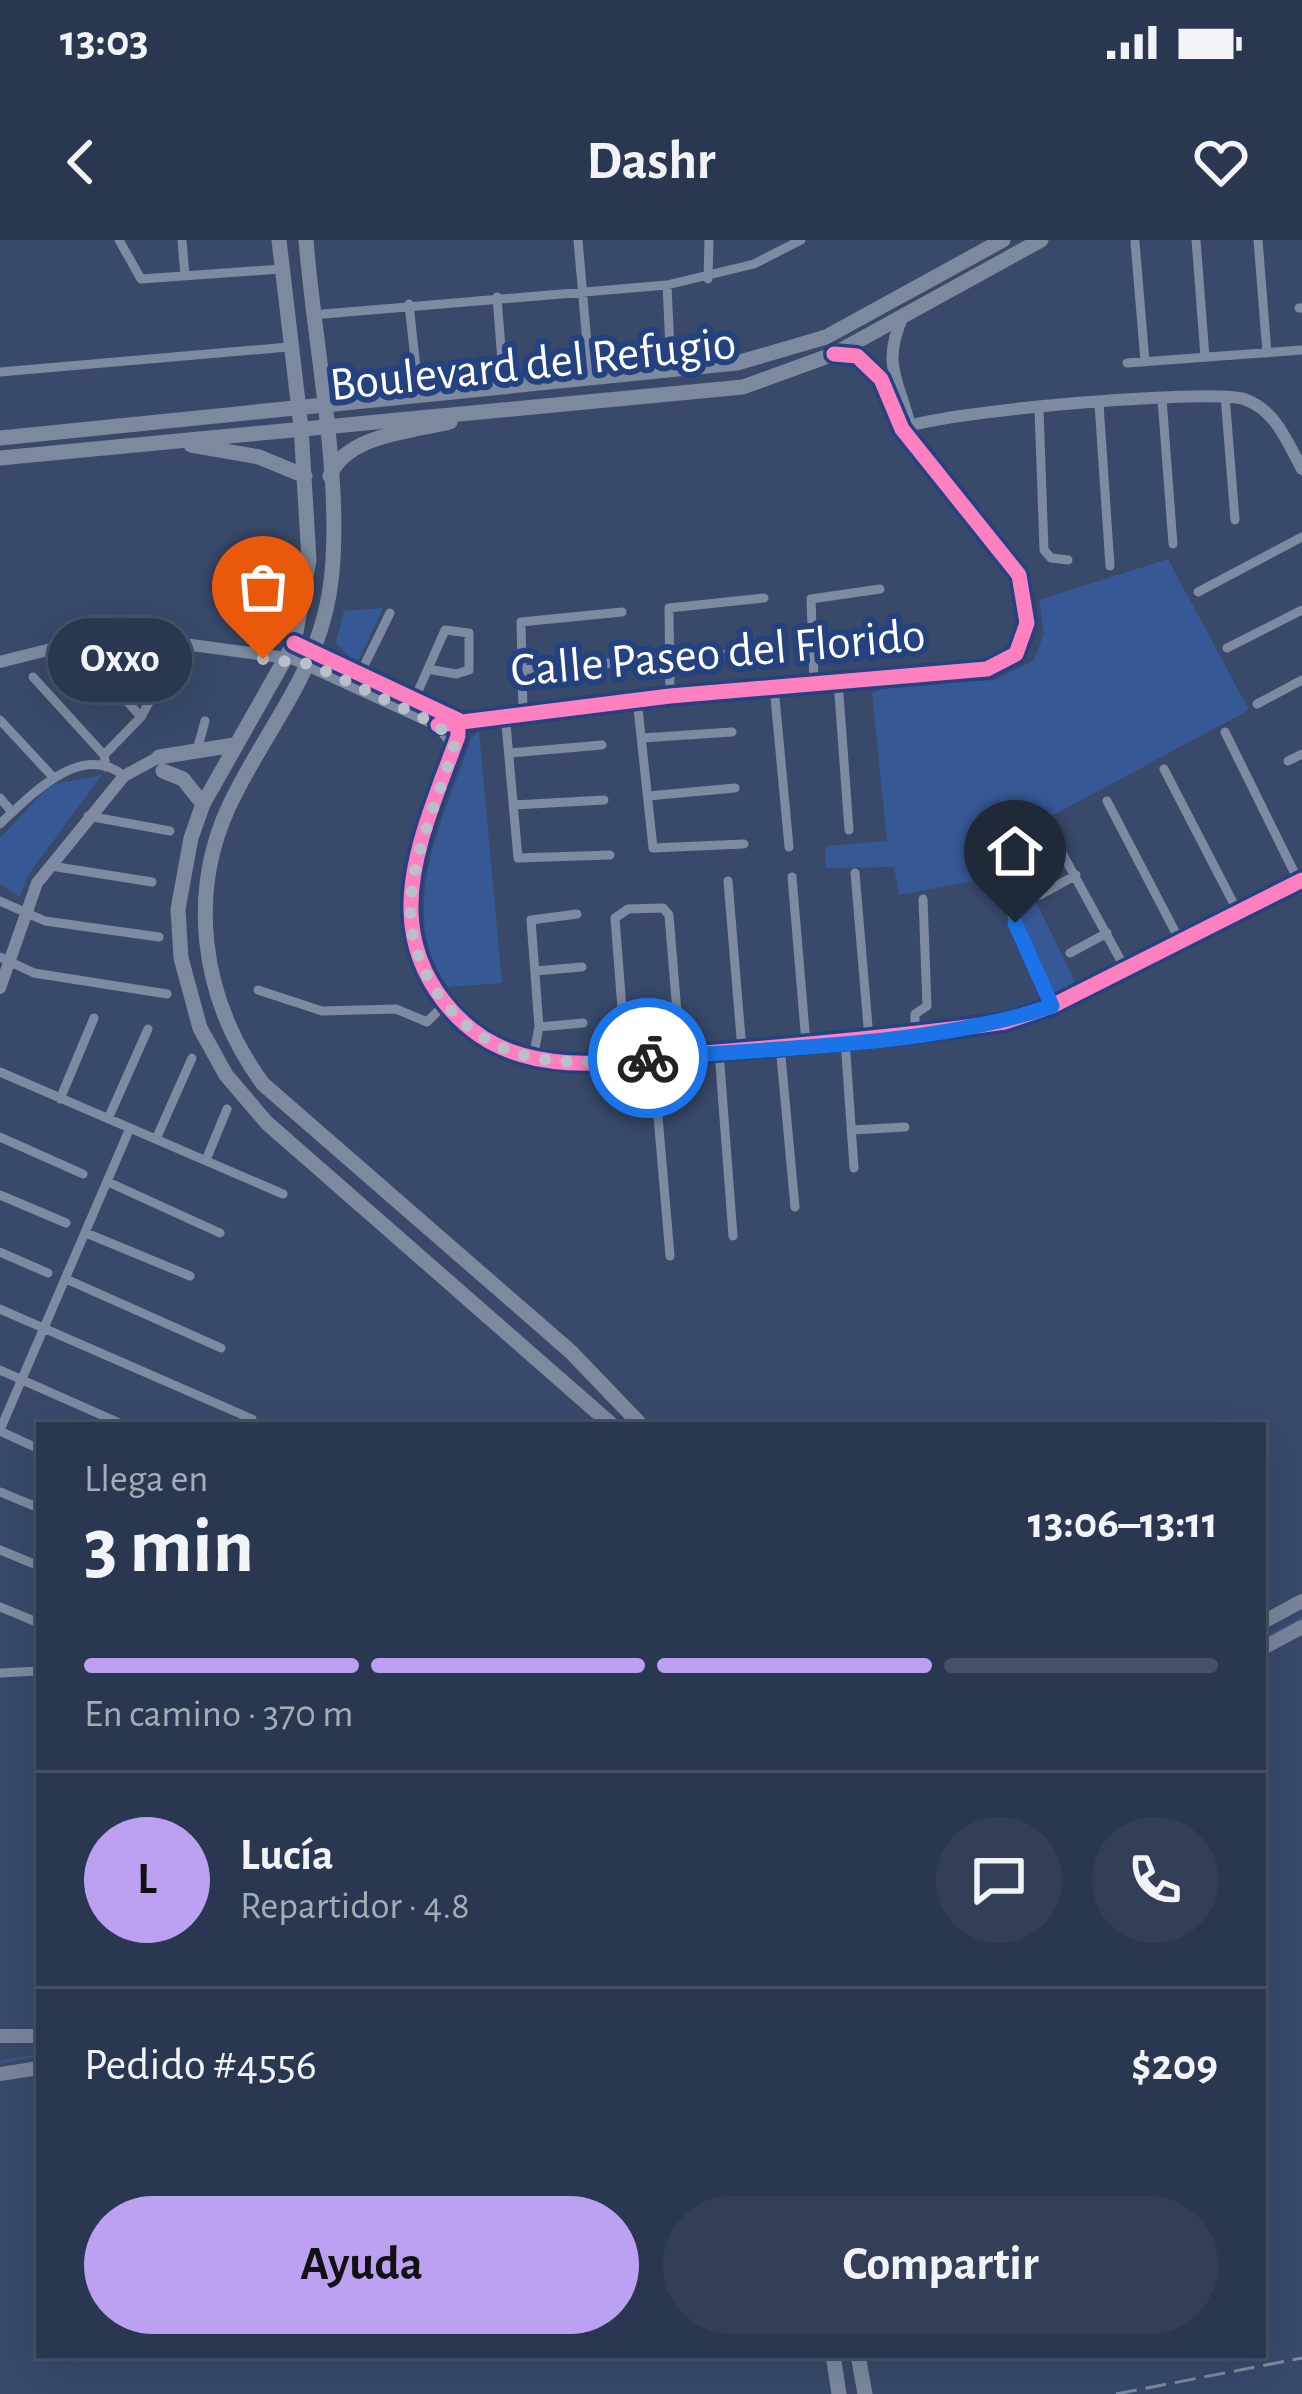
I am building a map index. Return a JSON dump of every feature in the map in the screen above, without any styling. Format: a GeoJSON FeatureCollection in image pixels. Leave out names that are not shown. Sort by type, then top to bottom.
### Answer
{"type":"FeatureCollection","features":[{"type":"Feature","properties":{"kind":"main road"},"geometry":{"type":"LineString","coordinates":[[279,240],[301,427],[309,560],[291,651],[203,804],[183,871],[181,958],[200,1028],[226,1075],[284,1139],[609,1422]]}},
{"type":"Feature","properties":{"kind":"main road"},"geometry":{"type":"LineString","coordinates":[[306,240],[333,559],[314,658],[233,797],[211,857],[206,940],[227,1026],[242,1055],[284,1105],[619,1396],[638,1422]]}},
{"type":"Feature","properties":{"kind":"main road","name":"Boulevard del Refugio"},"geometry":{"type":"LineString","coordinates":[[0,437],[769,357],[826,337],[1003,240]]}},
{"type":"Feature","properties":{"kind":"main road","name":"Boulevard del Refugio"},"geometry":{"type":"LineString","coordinates":[[0,458],[743,387],[834,354],[1040,240]]}},
{"type":"Feature","properties":{"kind":"main road"},"geometry":{"type":"LineString","coordinates":[[328,479],[334,465],[361,444],[492,412]]}},
{"type":"Feature","properties":{"kind":"main road"},"geometry":{"type":"LineString","coordinates":[[176,442],[259,457],[305,476]]}},
{"type":"Feature","properties":{"kind":"main road"},"geometry":{"type":"LineString","coordinates":[[161,764],[234,745]]}},
{"type":"Feature","properties":{"kind":"main road"},"geometry":{"type":"LineString","coordinates":[[161,764],[183,778],[203,804]]}},
{"type":"Feature","properties":{"kind":"main road"},"geometry":{"type":"LineString","coordinates":[[567,1382],[582,1376],[619,1396]]}},
{"type":"Feature","properties":{"kind":"main road"},"geometry":{"type":"LineString","coordinates":[[1266,1620],[1302,1601]]}},
{"type":"Feature","properties":{"kind":"main road"},"geometry":{"type":"LineString","coordinates":[[1266,1646],[1302,1627]]}},
{"type":"Feature","properties":{"kind":"main road"},"geometry":{"type":"LineString","coordinates":[[0,2036],[36,2036]]}},
{"type":"Feature","properties":{"kind":"main road"},"geometry":{"type":"LineString","coordinates":[[0,2074],[36,2068]]}},
{"type":"Feature","properties":{"kind":"main road"},"geometry":{"type":"LineString","coordinates":[[833,2358],[839,2394]]}},
{"type":"Feature","properties":{"kind":"main road"},"geometry":{"type":"LineString","coordinates":[[859,2358],[865,2394]]}},
{"type":"Feature","properties":{"kind":"street"},"geometry":{"type":"LineString","coordinates":[[118,240],[142,279],[281,269]]}},
{"type":"Feature","properties":{"kind":"street"},"geometry":{"type":"LineString","coordinates":[[182,240],[185,276]]}},
{"type":"Feature","properties":{"kind":"street"},"geometry":{"type":"LineString","coordinates":[[578,240],[590,378]]}},
{"type":"Feature","properties":{"kind":"street"},"geometry":{"type":"LineString","coordinates":[[708,278],[709,240]]}},
{"type":"Feature","properties":{"kind":"street"},"geometry":{"type":"LineString","coordinates":[[312,315],[667,285],[754,264],[801,240]]}},
{"type":"Feature","properties":{"kind":"street"},"geometry":{"type":"LineString","coordinates":[[1196,240],[1205,357]]}},
{"type":"Feature","properties":{"kind":"street"},"geometry":{"type":"LineString","coordinates":[[1258,240],[1267,353]]}},
{"type":"Feature","properties":{"kind":"street"},"geometry":{"type":"LineString","coordinates":[[1135,242],[1145,362]]}},
{"type":"Feature","properties":{"kind":"street"},"geometry":{"type":"LineString","coordinates":[[667,285],[671,370]]}},
{"type":"Feature","properties":{"kind":"street"},"geometry":{"type":"LineString","coordinates":[[497,297],[504,387]]}},
{"type":"Feature","properties":{"kind":"street"},"geometry":{"type":"LineString","coordinates":[[409,304],[418,396]]}},
{"type":"Feature","properties":{"kind":"street"},"geometry":{"type":"LineString","coordinates":[[904,314],[886,377],[908,431],[1039,409],[1225,395],[1261,407],[1276,421],[1302,469]]}},
{"type":"Feature","properties":{"kind":"street"},"geometry":{"type":"LineString","coordinates":[[0,372],[289,347]]}},
{"type":"Feature","properties":{"kind":"street"},"geometry":{"type":"LineString","coordinates":[[1127,363],[1302,350]]}},
{"type":"Feature","properties":{"kind":"street"},"geometry":{"type":"LineString","coordinates":[[834,354],[856,356],[886,377]]}},
{"type":"Feature","properties":{"kind":"street"},"geometry":{"type":"LineString","coordinates":[[1225,395],[1235,520]]}},
{"type":"Feature","properties":{"kind":"street"},"geometry":{"type":"LineString","coordinates":[[1162,398],[1173,544]]}},
{"type":"Feature","properties":{"kind":"street"},"geometry":{"type":"LineString","coordinates":[[1099,404],[1110,566]]}},
{"type":"Feature","properties":{"kind":"street"},"geometry":{"type":"LineString","coordinates":[[1039,409],[1045,550],[1051,558],[1068,560]]}},
{"type":"Feature","properties":{"kind":"street","name":"Calle Paseo del Florido"},"geometry":{"type":"LineString","coordinates":[[438,725],[670,695],[1005,664],[1022,644],[1027,623],[1019,575],[933,474],[908,431]]}},
{"type":"Feature","properties":{"kind":"street"},"geometry":{"type":"LineString","coordinates":[[1198,592],[1302,537]]}},
{"type":"Feature","properties":{"kind":"street"},"geometry":{"type":"LineString","coordinates":[[814,683],[814,596],[880,589]]}},
{"type":"Feature","properties":{"kind":"street"},"geometry":{"type":"LineString","coordinates":[[670,695],[669,608],[764,598]]}},
{"type":"Feature","properties":{"kind":"street"},"geometry":{"type":"LineString","coordinates":[[1227,648],[1302,610]]}},
{"type":"Feature","properties":{"kind":"street"},"geometry":{"type":"LineString","coordinates":[[523,711],[521,622],[622,612]]}},
{"type":"Feature","properties":{"kind":"street"},"geometry":{"type":"LineString","coordinates":[[358,680],[390,614]]}},
{"type":"Feature","properties":{"kind":"street"},"geometry":{"type":"LineString","coordinates":[[412,705],[445,630],[469,633],[469,670],[456,674],[428,669]]}},
{"type":"Feature","properties":{"kind":"street"},"geometry":{"type":"LineString","coordinates":[[812,644],[882,638]]}},
{"type":"Feature","properties":{"kind":"street"},"geometry":{"type":"LineString","coordinates":[[0,662],[87,640],[155,640],[291,651],[412,705],[458,720],[411,899],[420,960],[445,1004],[484,1038],[533,1058],[626,1060],[916,1034],[1005,1022],[1052,1006],[1301,881],[1225,732]]}},
{"type":"Feature","properties":{"kind":"street"},"geometry":{"type":"LineString","coordinates":[[667,659],[766,651]]}},
{"type":"Feature","properties":{"kind":"street"},"geometry":{"type":"LineString","coordinates":[[521,670],[625,662]]}},
{"type":"Feature","properties":{"kind":"street"},"geometry":{"type":"LineString","coordinates":[[0,824],[52,776],[105,761],[141,717],[169,665]]}},
{"type":"Feature","properties":{"kind":"street"},"geometry":{"type":"LineString","coordinates":[[98,668],[141,717]]}},
{"type":"Feature","properties":{"kind":"street"},"geometry":{"type":"LineString","coordinates":[[33,677],[105,761],[130,773]]}},
{"type":"Feature","properties":{"kind":"street"},"geometry":{"type":"LineString","coordinates":[[1257,704],[1302,680]]}},
{"type":"Feature","properties":{"kind":"street"},"geometry":{"type":"LineString","coordinates":[[838,681],[849,830]]}},
{"type":"Feature","properties":{"kind":"street"},"geometry":{"type":"LineString","coordinates":[[773,687],[789,847]]}},
{"type":"Feature","properties":{"kind":"street"},"geometry":{"type":"LineString","coordinates":[[637,699],[654,850],[744,844]]}},
{"type":"Feature","properties":{"kind":"street"},"geometry":{"type":"LineString","coordinates":[[412,705],[438,725],[454,746]]}},
{"type":"Feature","properties":{"kind":"street"},"geometry":{"type":"LineString","coordinates":[[505,713],[520,860],[610,855]]}},
{"type":"Feature","properties":{"kind":"street"},"geometry":{"type":"LineString","coordinates":[[0,720],[52,776]]}},
{"type":"Feature","properties":{"kind":"street"},"geometry":{"type":"LineString","coordinates":[[198,752],[205,722]]}},
{"type":"Feature","properties":{"kind":"street"},"geometry":{"type":"LineString","coordinates":[[642,739],[732,733]]}},
{"type":"Feature","properties":{"kind":"street"},"geometry":{"type":"LineString","coordinates":[[509,753],[602,746]]}},
{"type":"Feature","properties":{"kind":"street"},"geometry":{"type":"LineString","coordinates":[[1288,761],[1302,754]]}},
{"type":"Feature","properties":{"kind":"street"},"geometry":{"type":"LineString","coordinates":[[0,988],[5,959],[50,866],[88,816],[130,773],[161,764]]}},
{"type":"Feature","properties":{"kind":"street"},"geometry":{"type":"LineString","coordinates":[[1164,769],[1238,912]]}},
{"type":"Feature","properties":{"kind":"street"},"geometry":{"type":"LineString","coordinates":[[647,796],[735,788]]}},
{"type":"Feature","properties":{"kind":"street"},"geometry":{"type":"LineString","coordinates":[[0,798],[13,812]]}},
{"type":"Feature","properties":{"kind":"street"},"geometry":{"type":"LineString","coordinates":[[514,805],[604,800]]}},
{"type":"Feature","properties":{"kind":"street"},"geometry":{"type":"LineString","coordinates":[[1107,801],[1180,941]]}},
{"type":"Feature","properties":{"kind":"street"},"geometry":{"type":"LineString","coordinates":[[88,816],[170,831]]}},
{"type":"Feature","properties":{"kind":"street"},"geometry":{"type":"LineString","coordinates":[[1050,831],[1126,970]]}},
{"type":"Feature","properties":{"kind":"street"},"geometry":{"type":"LineString","coordinates":[[50,866],[152,882]]}},
{"type":"Feature","properties":{"kind":"street"},"geometry":{"type":"LineString","coordinates":[[855,873],[869,1038]]}},
{"type":"Feature","properties":{"kind":"street"},"geometry":{"type":"LineString","coordinates":[[1040,895],[1076,875]]}},
{"type":"Feature","properties":{"kind":"street"},"geometry":{"type":"LineString","coordinates":[[792,877],[806,1043]]}},
{"type":"Feature","properties":{"kind":"street"},"geometry":{"type":"LineString","coordinates":[[728,881],[742,1050]]}},
{"type":"Feature","properties":{"kind":"street"},"geometry":{"type":"LineString","coordinates":[[997,881],[1052,1006]]}},
{"type":"Feature","properties":{"kind":"street"},"geometry":{"type":"LineString","coordinates":[[916,1034],[915,1014],[927,1007],[923,899]]}},
{"type":"Feature","properties":{"kind":"street"},"geometry":{"type":"LineString","coordinates":[[0,901],[24,915],[159,937]]}},
{"type":"Feature","properties":{"kind":"street"},"geometry":{"type":"LineString","coordinates":[[625,1034],[674,1030],[678,1022],[667,911],[628,909],[616,915],[626,1060]]}},
{"type":"Feature","properties":{"kind":"street"},"geometry":{"type":"LineString","coordinates":[[533,1058],[539,1027],[531,920],[577,914]]}},
{"type":"Feature","properties":{"kind":"street"},"geometry":{"type":"LineString","coordinates":[[1070,953],[1107,933]]}},
{"type":"Feature","properties":{"kind":"street"},"geometry":{"type":"LineString","coordinates":[[5,959],[34,973],[167,994]]}},
{"type":"Feature","properties":{"kind":"street"},"geometry":{"type":"LineString","coordinates":[[535,971],[582,967]]}},
{"type":"Feature","properties":{"kind":"street"},"geometry":{"type":"LineString","coordinates":[[258,990],[322,1011],[396,1009],[427,1022],[445,1004]]}},
{"type":"Feature","properties":{"kind":"street"},"geometry":{"type":"LineString","coordinates":[[60,1099],[94,1018]]}},
{"type":"Feature","properties":{"kind":"street"},"geometry":{"type":"LineString","coordinates":[[539,1027],[583,1023]]}},
{"type":"Feature","properties":{"kind":"street"},"geometry":{"type":"LineString","coordinates":[[108,1118],[148,1029]]}},
{"type":"Feature","properties":{"kind":"street"},"geometry":{"type":"LineString","coordinates":[[845,1040],[854,1168]]}},
{"type":"Feature","properties":{"kind":"street"},"geometry":{"type":"LineString","coordinates":[[780,1046],[795,1207]]}},
{"type":"Feature","properties":{"kind":"street"},"geometry":{"type":"LineString","coordinates":[[718,1052],[733,1236]]}},
{"type":"Feature","properties":{"kind":"street"},"geometry":{"type":"LineString","coordinates":[[156,1139],[192,1058]]}},
{"type":"Feature","properties":{"kind":"street"},"geometry":{"type":"LineString","coordinates":[[653,1058],[670,1256]]}},
{"type":"Feature","properties":{"kind":"street"},"geometry":{"type":"LineString","coordinates":[[0,1072],[283,1194]]}},
{"type":"Feature","properties":{"kind":"street"},"geometry":{"type":"LineString","coordinates":[[206,1160],[227,1109]]}},
{"type":"Feature","properties":{"kind":"street"},"geometry":{"type":"LineString","coordinates":[[852,1130],[905,1127]]}},
{"type":"Feature","properties":{"kind":"street"},"geometry":{"type":"LineString","coordinates":[[36,1447],[0,1430],[130,1128]]}},
{"type":"Feature","properties":{"kind":"street"},"geometry":{"type":"LineString","coordinates":[[0,1138],[82,1174]]}},
{"type":"Feature","properties":{"kind":"street"},"geometry":{"type":"LineString","coordinates":[[108,1182],[220,1233]]}},
{"type":"Feature","properties":{"kind":"street"},"geometry":{"type":"LineString","coordinates":[[0,1195],[66,1223]]}},
{"type":"Feature","properties":{"kind":"street"},"geometry":{"type":"LineString","coordinates":[[86,1232],[190,1276]]}},
{"type":"Feature","properties":{"kind":"street"},"geometry":{"type":"LineString","coordinates":[[0,1252],[48,1273]]}},
{"type":"Feature","properties":{"kind":"street"},"geometry":{"type":"LineString","coordinates":[[66,1279],[221,1348]]}},
{"type":"Feature","properties":{"kind":"street"},"geometry":{"type":"LineString","coordinates":[[0,1309],[253,1419]]}},
{"type":"Feature","properties":{"kind":"street"},"geometry":{"type":"LineString","coordinates":[[0,1370],[117,1422]]}},
{"type":"Feature","properties":{"kind":"street"},"geometry":{"type":"LineString","coordinates":[[0,1492],[36,1507]]}},
{"type":"Feature","properties":{"kind":"street"},"geometry":{"type":"LineString","coordinates":[[0,1550],[36,1565]]}},
{"type":"Feature","properties":{"kind":"street"},"geometry":{"type":"LineString","coordinates":[[0,1607],[36,1622]]}},
{"type":"Feature","properties":{"kind":"street"},"geometry":{"type":"LineString","coordinates":[[0,1673],[36,1671]]}},
{"type":"Feature","properties":{"kind":"shaded area"},"geometry":{"type":"Polygon","coordinates":[[[1168,559],[1249,710],[1033,826],[1026,881],[1076,984],[1051,995],[990,878],[899,895],[894,867],[826,868],[825,846],[887,841],[872,693],[891,685],[994,680],[1033,661],[1044,634],[1039,600],[1168,559]]]}},
{"type":"Feature","properties":{"kind":"shaded area"},"geometry":{"type":"Polygon","coordinates":[[[383,608],[357,664],[336,643],[344,611],[383,608]]]}},
{"type":"Feature","properties":{"kind":"shaded area"},"geometry":{"type":"Polygon","coordinates":[[[479,731],[502,983],[448,987],[432,958],[424,896],[438,832],[471,739],[479,731]]]}},
{"type":"Feature","properties":{"kind":"shaded area"},"geometry":{"type":"Polygon","coordinates":[[[102,775],[28,875],[20,897],[0,884],[0,838],[50,785],[102,775]]]}},
{"type":"Feature","properties":{"kind":"waterway"},"geometry":{"type":"LineString","coordinates":[[1266,1638],[1302,1618]]}},
{"type":"Feature","properties":{"kind":"waterway"},"geometry":{"type":"LineString","coordinates":[[0,2062],[36,2056]]}},
{"type":"Feature","properties":{"kind":"railway"},"geometry":{"type":"LineString","coordinates":[[1116,2394],[1302,2358]]}},
{"type":"Feature","properties":{"kind":"cycle path"},"geometry":{"type":"LineString","coordinates":[[438,725],[670,696],[987,669],[1016,654],[1027,623],[1019,575],[902,429],[881,379],[857,356],[834,354]]}},
{"type":"Feature","properties":{"kind":"cycle path"},"geometry":{"type":"LineString","coordinates":[[294,643],[458,720],[458,736],[415,868],[414,936],[430,981],[460,1019],[478,1034],[522,1055],[566,1063],[613,1062],[1005,1022],[1052,1006],[1302,880]]}},
{"type":"Feature","properties":{"kind":"way so far"},"geometry":{"type":"LineString","coordinates":[[263,659],[311,664],[438,725],[449,736],[454,746],[411,899],[420,960],[445,1004],[484,1038],[533,1058],[584,1062],[648,1058]]}},
{"type":"Feature","properties":{"kind":"place","name":"Oxxo"},"geometry":{"type":"Point","coordinates":[263,659]}},
{"type":"Feature","properties":{"kind":"route"},"geometry":{"type":"LineString","coordinates":[[648,1058],[916,1034],[1005,1022],[1052,1006],[1015,923]]}}]}
